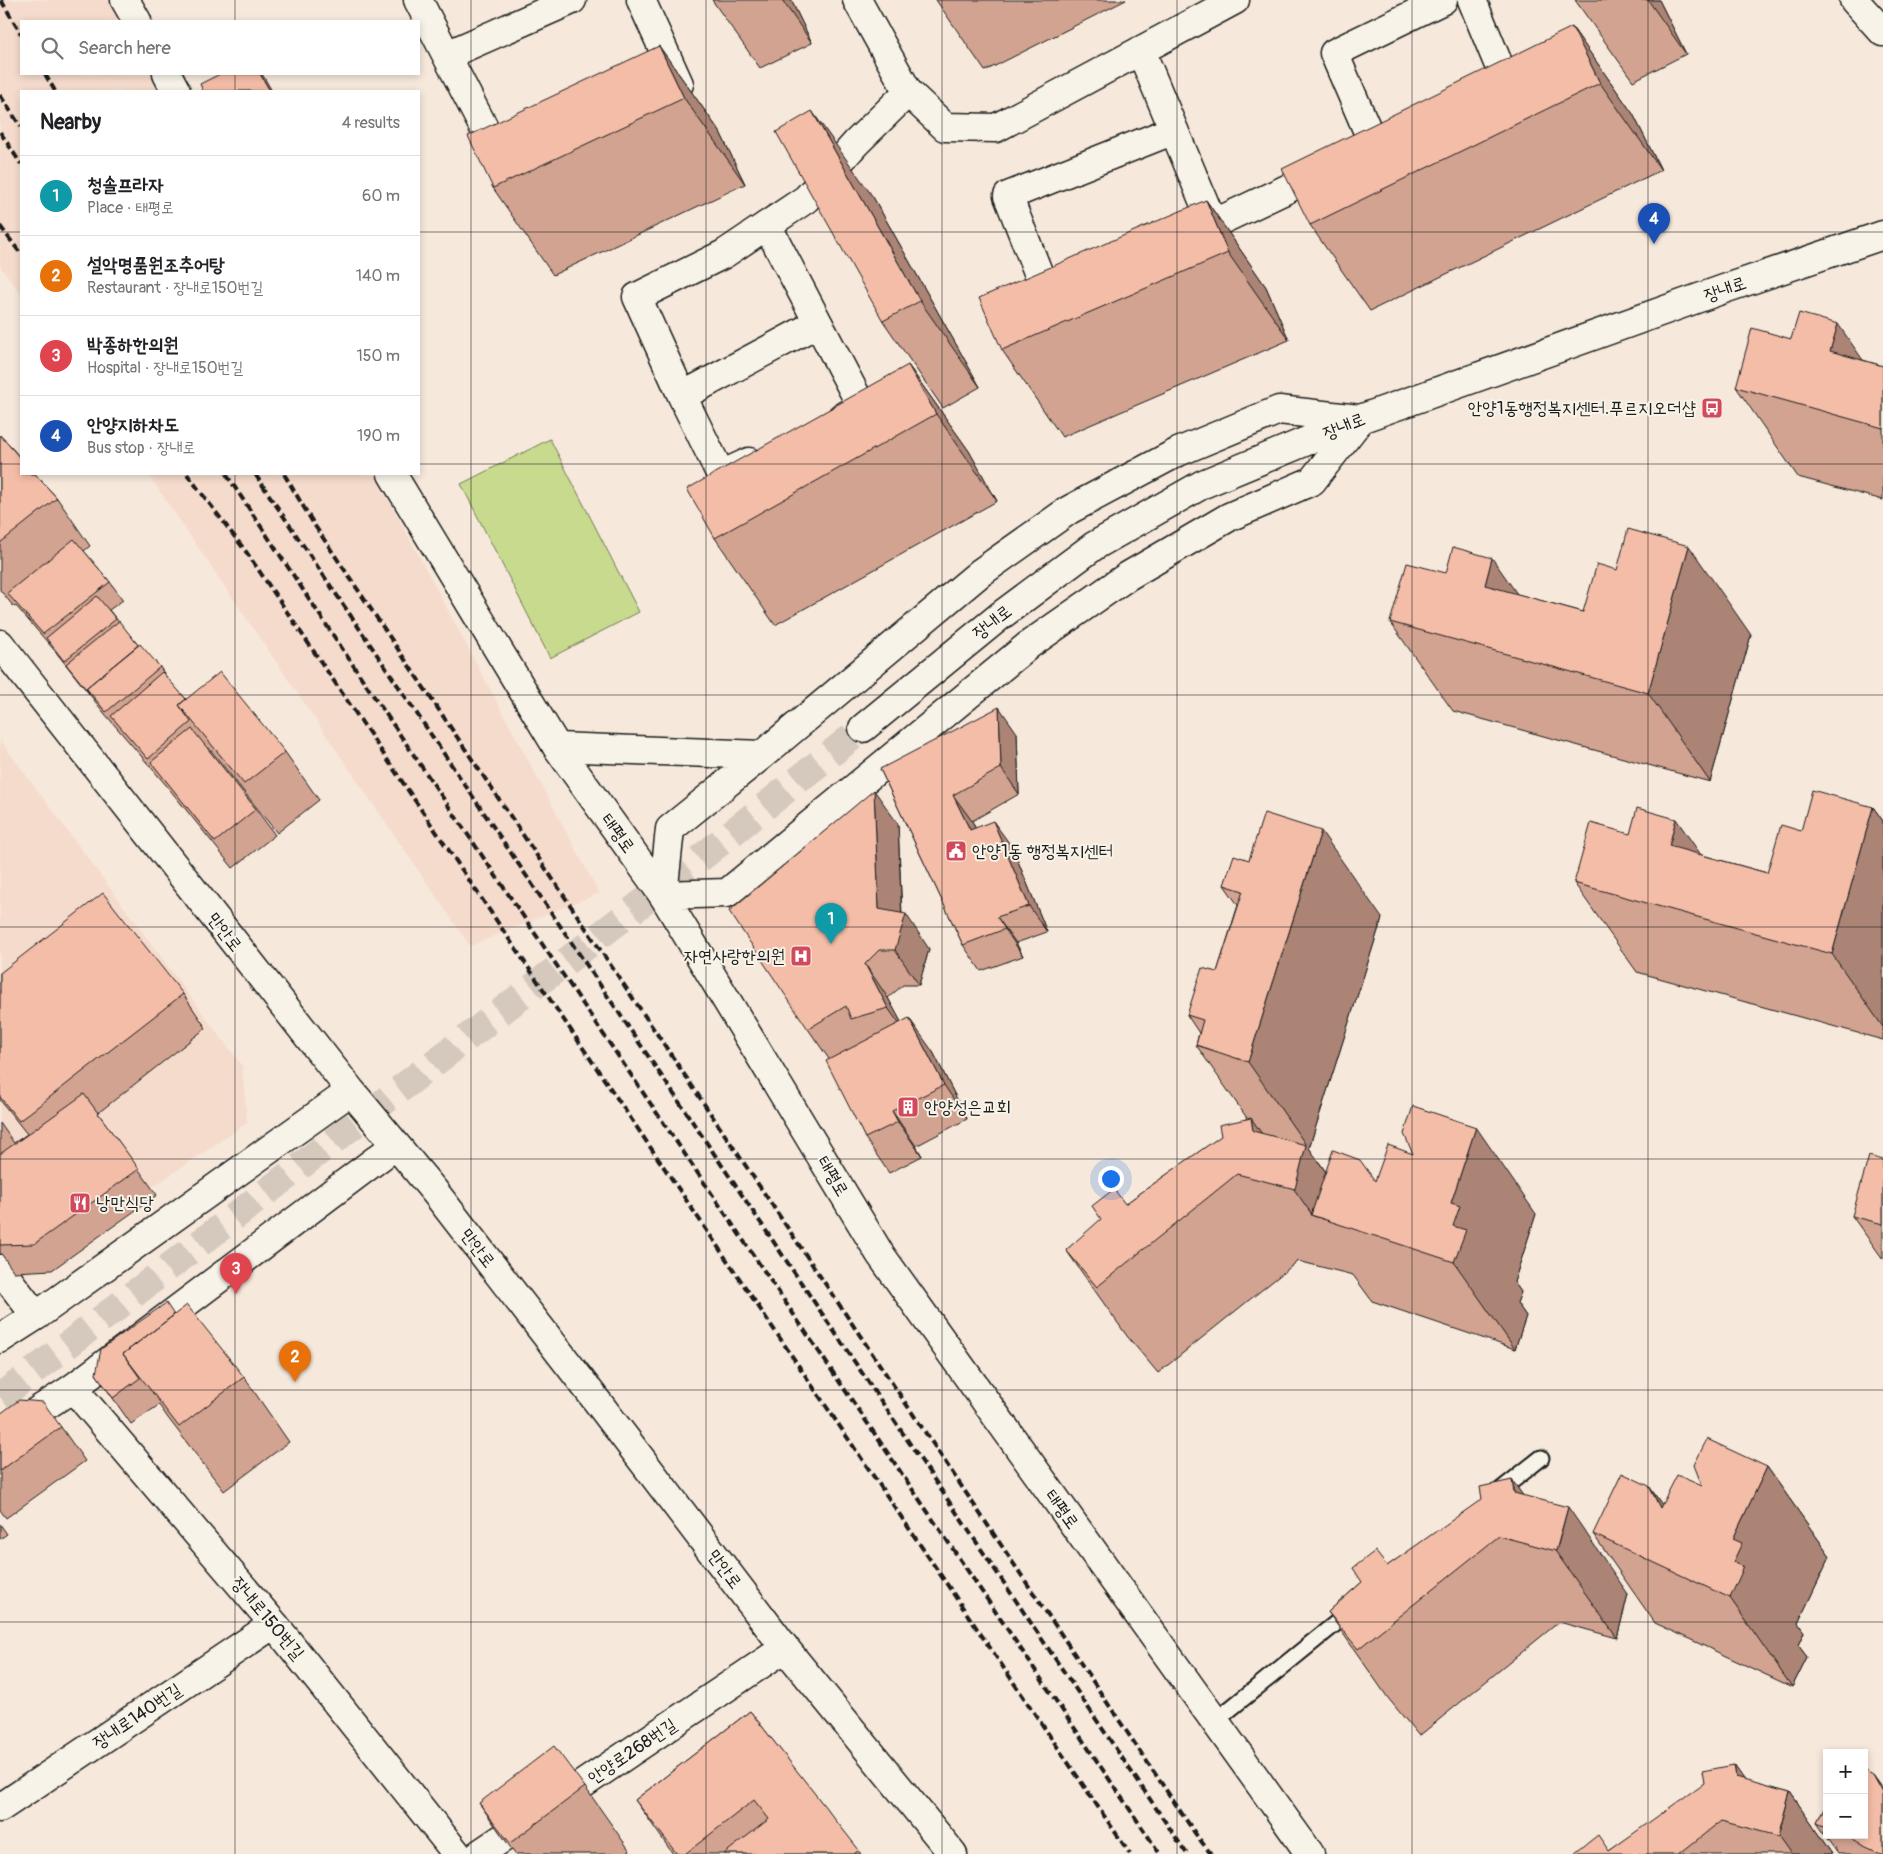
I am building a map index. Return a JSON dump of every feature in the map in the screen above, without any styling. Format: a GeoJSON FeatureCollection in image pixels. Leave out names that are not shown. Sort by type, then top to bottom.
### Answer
{"type":"FeatureCollection","features":[{"type":"Feature","properties":{"kind":"street"},"geometry":{"type":"LineString","coordinates":[[125,0],[136,20]]}},
{"type":"Feature","properties":{"kind":"street"},"geometry":{"type":"LineString","coordinates":[[418,0],[504,166],[522,158]]}},
{"type":"Feature","properties":{"kind":"street"},"geometry":{"type":"LineString","coordinates":[[447,55],[572,0]]}},
{"type":"Feature","properties":{"kind":"street"},"geometry":{"type":"LineString","coordinates":[[641,0],[679,84],[653,96]]}},
{"type":"Feature","properties":{"kind":"street"},"geometry":{"type":"LineString","coordinates":[[857,0],[908,92],[945,127],[996,128],[1235,0]]}},
{"type":"Feature","properties":{"kind":"street"},"geometry":{"type":"LineString","coordinates":[[1360,155],[1334,52],[1442,0]]}},
{"type":"Feature","properties":{"kind":"street"},"geometry":{"type":"LineString","coordinates":[[1472,0],[1507,85],[1472,102]]}},
{"type":"Feature","properties":{"kind":"street"},"geometry":{"type":"LineString","coordinates":[[1854,0],[1883,32]]}},
{"type":"Feature","properties":{"kind":"street"},"geometry":{"type":"LineString","coordinates":[[1141,51],[1214,224]]}},
{"type":"Feature","properties":{"kind":"street"},"geometry":{"type":"LineString","coordinates":[[168,75],[175,90]]}},
{"type":"Feature","properties":{"kind":"street"},"geometry":{"type":"LineString","coordinates":[[774,450],[721,475],[682,396],[637,297],[724,254],[806,199],[856,143],[908,92]]}},
{"type":"Feature","properties":{"kind":"street"},"geometry":{"type":"LineString","coordinates":[[1082,280],[1047,295],[1008,196],[1174,130]]}},
{"type":"Feature","properties":{"kind":"street"},"geometry":{"type":"LineString","coordinates":[[1178,239],[1214,224],[1401,135]]}},
{"type":"Feature","properties":{"kind":"street"},"geometry":{"type":"LineString","coordinates":[[767,225],[862,407],[818,428]]}},
{"type":"Feature","properties":{"kind":"street","name":"장내로"},"geometry":{"type":"LineString","coordinates":[[863,728],[1000,616],[1094,546],[1203,484],[1360,419],[1724,289],[1883,235]]}},
{"type":"Feature","properties":{"kind":"street"},"geometry":{"type":"LineString","coordinates":[[682,396],[818,323]]}},
{"type":"Feature","properties":{"kind":"street"},"geometry":{"type":"LineString","coordinates":[[1279,410],[1360,419],[1312,481],[1229,517],[1128,576],[1038,638],[727,892],[663,895],[670,829],[762,755],[980,573],[1069,510],[1178,452],[1279,410]]}},
{"type":"Feature","properties":{"kind":"street","name":"태평로"},"geometry":{"type":"LineString","coordinates":[[393,475],[557,747],[663,895],[880,1254],[1310,1854]]}},
{"type":"Feature","properties":{"kind":"street","name":"만안로"},"geometry":{"type":"LineString","coordinates":[[0,644],[351,1091],[435,1192],[785,1648],[954,1854]]}},
{"type":"Feature","properties":{"kind":"street"},"geometry":{"type":"LineString","coordinates":[[557,747],[762,755]]}},
{"type":"Feature","properties":{"kind":"street"},"geometry":{"type":"LineString","coordinates":[[0,1339],[36,1316],[351,1091]]}},
{"type":"Feature","properties":{"kind":"street"},"geometry":{"type":"LineString","coordinates":[[0,1435],[73,1388],[396,1145]]}},
{"type":"Feature","properties":{"kind":"street"},"geometry":{"type":"LineString","coordinates":[[0,1269],[36,1316]]}},
{"type":"Feature","properties":{"kind":"street","name":"장내로150번길"},"geometry":{"type":"LineString","coordinates":[[73,1388],[274,1624],[457,1854]]}},
{"type":"Feature","properties":{"kind":"street","name":"장내로140번길"},"geometry":{"type":"LineString","coordinates":[[0,1808],[274,1624]]}},
{"type":"Feature","properties":{"kind":"street","name":"안양로268번길"},"geometry":{"type":"LineString","coordinates":[[479,1854],[785,1648]]}},
{"type":"Feature","properties":{"kind":"lane"},"geometry":{"type":"LineString","coordinates":[[1488,1501],[1541,1458]]}},
{"type":"Feature","properties":{"kind":"lane"},"geometry":{"type":"LineString","coordinates":[[1214,1722],[1366,1599]]}},
{"type":"Feature","properties":{"kind":"shaded area"},"geometry":{"type":"Polygon","coordinates":[[[0,0],[123,0],[133,20],[20,20],[20,75],[163,75],[170,90],[20,90],[20,293],[0,266],[0,0]]]}},
{"type":"Feature","properties":{"kind":"shaded area"},"geometry":{"type":"Polygon","coordinates":[[[149,475],[376,475],[599,893],[470,946],[149,475]]]}},
{"type":"Feature","properties":{"kind":"shaded area"},"geometry":{"type":"Polygon","coordinates":[[[0,740],[242,1066],[247,1123],[0,1290],[0,740]]]}},
{"type":"Feature","properties":{"kind":"green space"},"geometry":{"type":"Polygon","coordinates":[[[550,439],[639,612],[550,658],[461,484],[550,439]]]}},
{"type":"Feature","properties":{"kind":"building"},"geometry":{"type":"Polygon","coordinates":[[[1572,27],[1600,83],[1310,225],[1282,169],[1572,27]]]}},
{"type":"Feature","properties":{"kind":"building"},"geometry":{"type":"Polygon","coordinates":[[[659,46],[684,98],[493,188],[468,136],[659,46]]]}},
{"type":"Feature","properties":{"kind":"building"},"geometry":{"type":"Polygon","coordinates":[[[218,75],[261,75],[269,90],[203,90],[200,84],[218,75]]]}},
{"type":"Feature","properties":{"kind":"building"},"geometry":{"type":"Polygon","coordinates":[[[812,111],[920,301],[883,321],[776,132],[812,111]]]}},
{"type":"Feature","properties":{"kind":"building"},"geometry":{"type":"Polygon","coordinates":[[[1206,200],[1228,253],[1002,350],[979,298],[1206,200]]]}},
{"type":"Feature","properties":{"kind":"building"},"geometry":{"type":"Polygon","coordinates":[[[1799,313],[1838,324],[1830,351],[1883,366],[1883,428],[1736,387],[1752,328],[1791,339],[1799,313]]]}},
{"type":"Feature","properties":{"kind":"building"},"geometry":{"type":"Polygon","coordinates":[[[908,365],[936,414],[715,538],[687,489],[908,365]]]}},
{"type":"Feature","properties":{"kind":"building"},"geometry":{"type":"Polygon","coordinates":[[[0,435],[20,458],[20,475],[36,475],[57,498],[0,543],[0,435]]]}},
{"type":"Feature","properties":{"kind":"building"},"geometry":{"type":"Polygon","coordinates":[[[1628,529],[1689,546],[1648,693],[1390,622],[1407,563],[1446,573],[1453,547],[1492,558],[1485,585],[1583,612],[1597,564],[1617,570],[1628,529]]]}},
{"type":"Feature","properties":{"kind":"building"},"geometry":{"type":"Polygon","coordinates":[[[74,539],[110,582],[43,634],[7,593],[74,539]]]}},
{"type":"Feature","properties":{"kind":"building"},"geometry":{"type":"Polygon","coordinates":[[[97,596],[116,619],[64,661],[46,638],[97,596]]]}},
{"type":"Feature","properties":{"kind":"building"},"geometry":{"type":"Polygon","coordinates":[[[119,621],[138,645],[86,688],[90,694],[66,664],[119,621]]]}},
{"type":"Feature","properties":{"kind":"building"},"geometry":{"type":"Polygon","coordinates":[[[140,644],[160,667],[106,712],[86,688],[140,644]]]}},
{"type":"Feature","properties":{"kind":"building"},"geometry":{"type":"Polygon","coordinates":[[[162,672],[186,699],[179,705],[191,722],[148,759],[111,716],[162,672]]]}},
{"type":"Feature","properties":{"kind":"building"},"geometry":{"type":"Polygon","coordinates":[[[220,672],[285,752],[244,784],[179,705],[220,672]]]}},
{"type":"Feature","properties":{"kind":"building","name":"안양1동 행정복지센터"},"geometry":{"type":"Polygon","coordinates":[[[999,707],[1001,768],[953,795],[970,830],[993,821],[1029,906],[997,917],[1005,929],[963,945],[880,769],[999,707]]]}},
{"type":"Feature","properties":{"kind":"building"},"geometry":{"type":"Polygon","coordinates":[[[192,729],[256,809],[215,842],[151,762],[192,729]]]}},
{"type":"Feature","properties":{"kind":"building"},"geometry":{"type":"Polygon","coordinates":[[[874,790],[879,909],[906,914],[895,950],[879,950],[865,964],[888,1008],[851,1019],[846,1006],[808,1029],[729,911],[874,790]]]}},
{"type":"Feature","properties":{"kind":"building"},"geometry":{"type":"Polygon","coordinates":[[[1812,790],[1873,807],[1832,954],[1574,883],[1591,823],[1630,834],[1637,808],[1676,819],[1669,846],[1767,873],[1781,825],[1801,831],[1812,790]]]}},
{"type":"Feature","properties":{"kind":"building"},"geometry":{"type":"Polygon","coordinates":[[[1264,813],[1321,831],[1248,1062],[1196,1045],[1203,1020],[1187,1015],[1202,968],[1217,972],[1243,891],[1224,885],[1234,855],[1249,860],[1264,813]]]}},
{"type":"Feature","properties":{"kind":"building"},"geometry":{"type":"Polygon","coordinates":[[[103,893],[183,994],[19,1121],[0,1097],[0,973],[103,893]]]}},
{"type":"Feature","properties":{"kind":"building"},"geometry":{"type":"Polygon","coordinates":[[[909,1018],[944,1085],[892,1111],[898,1122],[865,1138],[826,1061],[909,1018]]]}},
{"type":"Feature","properties":{"kind":"building"},"geometry":{"type":"Polygon","coordinates":[[[84,1094],[139,1169],[34,1244],[0,1245],[0,1154],[84,1094]]]}},
{"type":"Feature","properties":{"kind":"building"},"geometry":{"type":"Polygon","coordinates":[[[1413,1106],[1476,1127],[1451,1203],[1460,1206],[1453,1226],[1466,1230],[1454,1262],[1311,1215],[1333,1150],[1360,1160],[1375,1181],[1388,1145],[1413,1154],[1404,1134],[1413,1106]]]}},
{"type":"Feature","properties":{"kind":"building"},"geometry":{"type":"Polygon","coordinates":[[[1251,1118],[1253,1131],[1306,1145],[1295,1189],[1237,1174],[1097,1287],[1066,1250],[1101,1219],[1092,1206],[1114,1189],[1125,1204],[1221,1136],[1219,1125],[1251,1118]]]}},
{"type":"Feature","properties":{"kind":"building"},"geometry":{"type":"Polygon","coordinates":[[[1869,1156],[1883,1160],[1883,1224],[1852,1216],[1869,1156]]]}},
{"type":"Feature","properties":{"kind":"building"},"geometry":{"type":"Polygon","coordinates":[[[166,1303],[174,1315],[123,1354],[140,1378],[113,1398],[96,1374],[101,1349],[166,1303]]]}},
{"type":"Feature","properties":{"kind":"building"},"geometry":{"type":"Polygon","coordinates":[[[187,1305],[244,1377],[179,1427],[123,1354],[187,1305]]]}},
{"type":"Feature","properties":{"kind":"building"},"geometry":{"type":"Polygon","coordinates":[[[19,1400],[43,1402],[61,1427],[0,1471],[0,1414],[19,1400]]]}},
{"type":"Feature","properties":{"kind":"building"},"geometry":{"type":"Polygon","coordinates":[[[1707,1439],[1767,1467],[1733,1539],[1742,1543],[1733,1562],[1744,1567],[1730,1598],[1593,1534],[1622,1473],[1649,1486],[1660,1508],[1677,1475],[1702,1486],[1694,1465],[1707,1439]]]}},
{"type":"Feature","properties":{"kind":"building"},"geometry":{"type":"Polygon","coordinates":[[[1512,1480],[1514,1493],[1568,1507],[1556,1551],[1499,1536],[1358,1649],[1328,1612],[1362,1582],[1353,1568],[1375,1551],[1387,1566],[1482,1499],[1480,1487],[1512,1480]]]}},
{"type":"Feature","properties":{"kind":"building"},"geometry":{"type":"Polygon","coordinates":[[[750,1711],[859,1850],[854,1854],[724,1854],[769,1819],[754,1800],[685,1854],[677,1854],[635,1800],[750,1711]]]}},
{"type":"Feature","properties":{"kind":"building"},"geometry":{"type":"Polygon","coordinates":[[[554,1746],[585,1787],[510,1843],[479,1803],[554,1746]]]}},
{"type":"Feature","properties":{"kind":"building"},"geometry":{"type":"Polygon","coordinates":[[[1734,1765],[1736,1777],[1790,1792],[1778,1836],[1721,1821],[1679,1854],[1575,1853],[1598,1835],[1609,1851],[1704,1783],[1702,1771],[1734,1765]]]}},
{"type":"Feature","properties":{"kind":"building"},"geometry":{"type":"Polygon","coordinates":[[[1868,1772],[1873,1775],[1883,1793],[1883,1854],[1851,1839],[1868,1839],[1868,1772]]]}},
{"type":"Feature","properties":{"kind":"building"},"geometry":{"type":"Polygon","coordinates":[[[1823,1811],[1823,1825],[1817,1823],[1823,1811]]]}},
{"type":"Feature","properties":{"kind":"tunnel"},"geometry":{"type":"LineString","coordinates":[[0,1397],[702,857],[863,728]]}},
{"type":"Feature","properties":{"kind":"railway"},"geometry":{"type":"LineString","coordinates":[[1,0],[20,32]]}},
{"type":"Feature","properties":{"kind":"railway"},"geometry":{"type":"LineString","coordinates":[[46,75],[54,90]]}},
{"type":"Feature","properties":{"kind":"railway"},"geometry":{"type":"LineString","coordinates":[[0,95],[20,125]]}},
{"type":"Feature","properties":{"kind":"railway"},"geometry":{"type":"LineString","coordinates":[[0,132],[20,162]]}},
{"type":"Feature","properties":{"kind":"railway"},"geometry":{"type":"LineString","coordinates":[[0,226],[20,253]]}},
{"type":"Feature","properties":{"kind":"railway"},"geometry":{"type":"LineString","coordinates":[[188,475],[247,553],[1130,1854]]}},
{"type":"Feature","properties":{"kind":"railway"},"geometry":{"type":"LineString","coordinates":[[227,475],[371,692],[1160,1854]]}},
{"type":"Feature","properties":{"kind":"railway"},"geometry":{"type":"LineString","coordinates":[[256,475],[1187,1854]]}},
{"type":"Feature","properties":{"kind":"railway"},"geometry":{"type":"LineString","coordinates":[[285,475],[315,526],[1197,1836],[1211,1854]]}},
{"type":"Feature","properties":{"kind":"place","name":"안양지하차도"},"geometry":{"type":"Point","coordinates":[1654,244]}},
{"type":"Feature","properties":{"kind":"place","name":"안양1동행정복지센터.푸르지오더샵"},"geometry":{"type":"Point","coordinates":[1712,408]}},
{"type":"Feature","properties":{"kind":"place","name":"안양1동 행정복지센터"},"geometry":{"type":"Point","coordinates":[956,851]}},
{"type":"Feature","properties":{"kind":"place","name":"청솔프라자"},"geometry":{"type":"Point","coordinates":[831,944]}},
{"type":"Feature","properties":{"kind":"place","name":"자연사랑한의원"},"geometry":{"type":"Point","coordinates":[801,956]}},
{"type":"Feature","properties":{"kind":"place","name":"안양성은교회"},"geometry":{"type":"Point","coordinates":[908,1107]}},
{"type":"Feature","properties":{"kind":"place","name":"낭만식당"},"geometry":{"type":"Point","coordinates":[80,1203]}},
{"type":"Feature","properties":{"kind":"place","name":"박종하한의원"},"geometry":{"type":"Point","coordinates":[236,1294]}},
{"type":"Feature","properties":{"kind":"place","name":"설악명품원조추어탕"},"geometry":{"type":"Point","coordinates":[295,1382]}}]}
